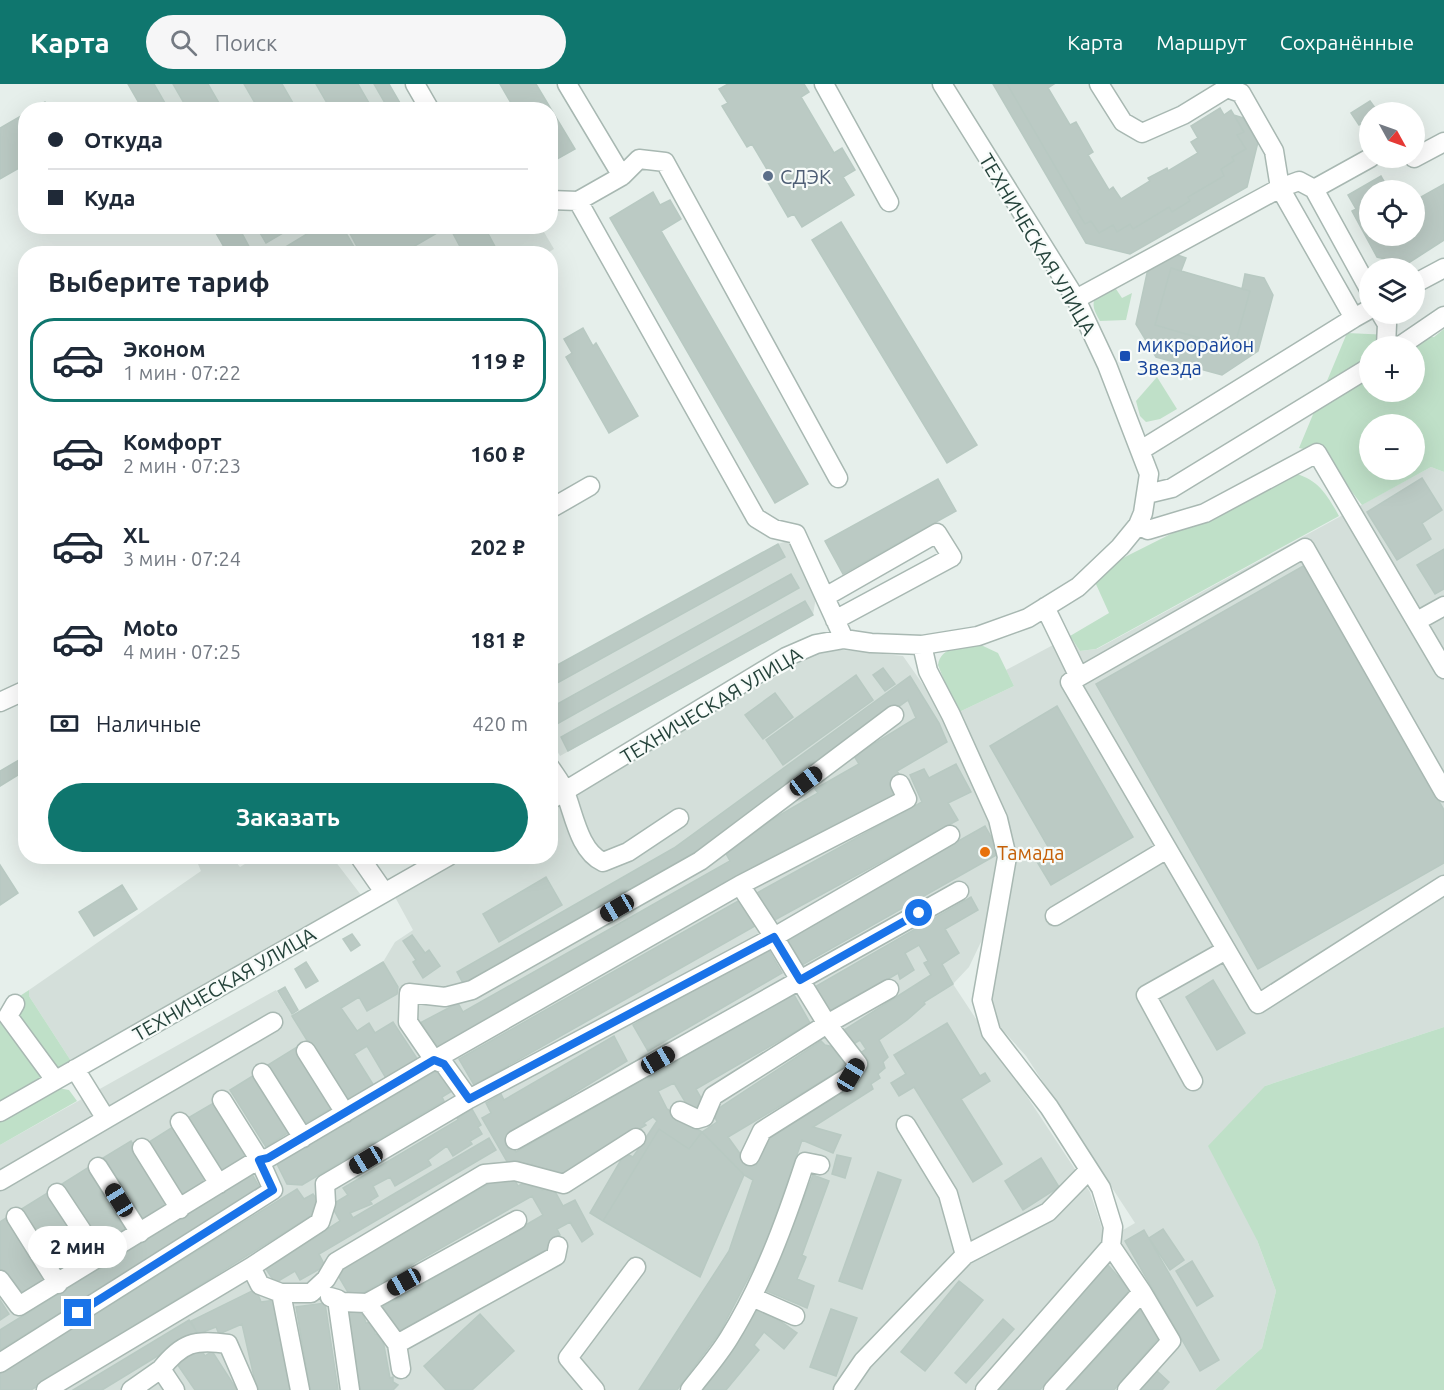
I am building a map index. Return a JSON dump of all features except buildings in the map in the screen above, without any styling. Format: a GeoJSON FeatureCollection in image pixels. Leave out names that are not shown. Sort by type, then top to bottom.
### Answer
{"type":"FeatureCollection","features":[{"type":"Feature","properties":{"kind":"street"},"geometry":{"type":"LineString","coordinates":[[415,84],[425,102]]}},
{"type":"Feature","properties":{"kind":"street"},"geometry":{"type":"LineString","coordinates":[[567,84],[622,176]]}},
{"type":"Feature","properties":{"kind":"street"},"geometry":{"type":"LineString","coordinates":[[824,84],[889,202]]}},
{"type":"Feature","properties":{"kind":"street","name":"ТЕХНИЧЕСКАЯ УЛИЦА"},"geometry":{"type":"LineString","coordinates":[[558,796],[786,657],[816,644],[844,639],[872,643],[921,645],[978,636],[1028,618],[1078,587],[1120,547],[1138,525],[1147,494],[1149,474],[1107,365],[1076,299],[942,84]]}},
{"type":"Feature","properties":{"kind":"street"},"geometry":{"type":"LineString","coordinates":[[1099,84],[1124,122],[1142,133],[1183,115],[1227,88],[1241,93],[1274,151],[1280,188],[1354,318]]}},
{"type":"Feature","properties":{"kind":"street"},"geometry":{"type":"LineString","coordinates":[[1425,152],[1444,142]]}},
{"type":"Feature","properties":{"kind":"street"},"geometry":{"type":"LineString","coordinates":[[558,200],[578,201],[622,176],[639,159],[665,162],[838,478]]}},
{"type":"Feature","properties":{"kind":"street"},"geometry":{"type":"LineString","coordinates":[[1314,189],[1359,165]]}},
{"type":"Feature","properties":{"kind":"street"},"geometry":{"type":"LineString","coordinates":[[1076,299],[1280,188],[1299,181],[1314,189],[1359,271]]}},
{"type":"Feature","properties":{"kind":"street"},"geometry":{"type":"LineString","coordinates":[[578,201],[756,518],[774,529],[796,534],[844,639]]}},
{"type":"Feature","properties":{"kind":"street"},"geometry":{"type":"LineString","coordinates":[[1425,278],[1444,268]]}},
{"type":"Feature","properties":{"kind":"street"},"geometry":{"type":"LineString","coordinates":[[1141,450],[1359,315]]}},
{"type":"Feature","properties":{"kind":"street"},"geometry":{"type":"LineString","coordinates":[[1415,336],[1444,316]]}},
{"type":"Feature","properties":{"kind":"street"},"geometry":{"type":"LineString","coordinates":[[1147,494],[1172,488],[1359,374]]}},
{"type":"Feature","properties":{"kind":"street"},"geometry":{"type":"LineString","coordinates":[[1138,525],[1148,530],[1205,513],[1317,453],[1444,669]]}},
{"type":"Feature","properties":{"kind":"street"},"geometry":{"type":"LineString","coordinates":[[558,504],[590,486]]}},
{"type":"Feature","properties":{"kind":"street"},"geometry":{"type":"LineString","coordinates":[[825,597],[937,533],[952,557],[835,620]]}},
{"type":"Feature","properties":{"kind":"street"},"geometry":{"type":"LineString","coordinates":[[1444,792],[1305,548],[1070,682],[1258,1004],[1444,885]]}},
{"type":"Feature","properties":{"kind":"street"},"geometry":{"type":"LineString","coordinates":[[1417,621],[1444,606]]}},
{"type":"Feature","properties":{"kind":"street"},"geometry":{"type":"LineString","coordinates":[[1045,608],[1080,677]]}},
{"type":"Feature","properties":{"kind":"street"},"geometry":{"type":"LineString","coordinates":[[921,645],[928,671],[951,715],[998,819],[1007,857],[982,1000],[991,1032],[1016,1060],[1101,1188],[1113,1227],[1111,1246],[985,1390]]}},
{"type":"Feature","properties":{"kind":"street"},"geometry":{"type":"LineString","coordinates":[[0,703],[18,694]]}},
{"type":"Feature","properties":{"kind":"street"},"geometry":{"type":"LineString","coordinates":[[469,1099],[444,1064],[434,1060],[408,1022],[409,993],[446,997],[472,990],[700,861],[894,715]]}},
{"type":"Feature","properties":{"kind":"street"},"geometry":{"type":"LineString","coordinates":[[0,1280],[19,1306],[259,1160],[268,1158],[303,1138],[434,1060],[740,885],[907,799],[900,784]]}},
{"type":"Feature","properties":{"kind":"street"},"geometry":{"type":"LineString","coordinates":[[558,796],[571,814],[593,858],[603,862],[627,852],[679,818]]}},
{"type":"Feature","properties":{"kind":"street"},"geometry":{"type":"LineString","coordinates":[[46,1390],[251,1268],[320,1222],[326,1203],[325,1184],[469,1099],[774,937],[950,835]]}},
{"type":"Feature","properties":{"kind":"street"},"geometry":{"type":"LineString","coordinates":[[1055,916],[1167,849]]}},
{"type":"Feature","properties":{"kind":"street"},"geometry":{"type":"LineString","coordinates":[[365,864],[384,892]]}},
{"type":"Feature","properties":{"kind":"street","name":"ТЕХНИЧЕСКАЯ УЛИЦА"},"geometry":{"type":"LineString","coordinates":[[0,1112],[435,864]]}},
{"type":"Feature","properties":{"kind":"street"},"geometry":{"type":"LineString","coordinates":[[740,885],[827,1024],[858,1064],[851,1075],[762,1131],[750,1156]]}},
{"type":"Feature","properties":{"kind":"street"},"geometry":{"type":"LineString","coordinates":[[515,1140],[959,891]]}},
{"type":"Feature","properties":{"kind":"street"},"geometry":{"type":"LineString","coordinates":[[1192,1081],[1146,995],[1226,950]]}},
{"type":"Feature","properties":{"kind":"street"},"geometry":{"type":"LineString","coordinates":[[680,1111],[697,1119],[704,1117],[712,1096],[827,1024],[889,989]]}},
{"type":"Feature","properties":{"kind":"street"},"geometry":{"type":"LineString","coordinates":[[15,1004],[8,1016],[55,1080]]}},
{"type":"Feature","properties":{"kind":"street"},"geometry":{"type":"LineString","coordinates":[[0,1180],[273,1022]]}},
{"type":"Feature","properties":{"kind":"street"},"geometry":{"type":"LineString","coordinates":[[306,1051],[345,1113]]}},
{"type":"Feature","properties":{"kind":"street"},"geometry":{"type":"LineString","coordinates":[[75,1069],[106,1119]]}},
{"type":"Feature","properties":{"kind":"street"},"geometry":{"type":"LineString","coordinates":[[262,1073],[303,1138]]}},
{"type":"Feature","properties":{"kind":"street"},"geometry":{"type":"LineString","coordinates":[[0,1363],[273,1190],[259,1160],[222,1100]]}},
{"type":"Feature","properties":{"kind":"street"},"geometry":{"type":"LineString","coordinates":[[180,1122],[219,1184]]}},
{"type":"Feature","properties":{"kind":"street"},"geometry":{"type":"LineString","coordinates":[[906,1125],[948,1194],[965,1255]]}},
{"type":"Feature","properties":{"kind":"street"},"geometry":{"type":"LineString","coordinates":[[311,1293],[326,1279],[336,1262],[484,1174],[515,1171],[564,1185],[636,1138]]}},
{"type":"Feature","properties":{"kind":"street"},"geometry":{"type":"LineString","coordinates":[[141,1148],[180,1209]]}},
{"type":"Feature","properties":{"kind":"street"},"geometry":{"type":"LineString","coordinates":[[690,1390],[728,1340],[752,1297],[783,1228],[805,1162],[820,1165]]}},
{"type":"Feature","properties":{"kind":"street"},"geometry":{"type":"LineString","coordinates":[[98,1167],[140,1233]]}},
{"type":"Feature","properties":{"kind":"street"},"geometry":{"type":"LineString","coordinates":[[843,1390],[863,1361],[965,1255],[1048,1212],[1089,1170]]}},
{"type":"Feature","properties":{"kind":"street"},"geometry":{"type":"LineString","coordinates":[[57,1193],[100,1258]]}},
{"type":"Feature","properties":{"kind":"street"},"geometry":{"type":"LineString","coordinates":[[16,1217],[58,1284]]}},
{"type":"Feature","properties":{"kind":"street"},"geometry":{"type":"LineString","coordinates":[[251,1268],[260,1285],[280,1293],[311,1293],[342,1302],[367,1303],[517,1220]]}},
{"type":"Feature","properties":{"kind":"street"},"geometry":{"type":"LineString","coordinates":[[397,1344],[556,1256],[558,1246]]}},
{"type":"Feature","properties":{"kind":"street"},"geometry":{"type":"LineString","coordinates":[[1111,1246],[1171,1341],[1127,1390]]}},
{"type":"Feature","properties":{"kind":"street"},"geometry":{"type":"LineString","coordinates":[[595,1390],[568,1358],[636,1267]]}},
{"type":"Feature","properties":{"kind":"street"},"geometry":{"type":"LineString","coordinates":[[1053,1390],[1142,1292]]}},
{"type":"Feature","properties":{"kind":"street"},"geometry":{"type":"LineString","coordinates":[[280,1293],[300,1390]]}},
{"type":"Feature","properties":{"kind":"street"},"geometry":{"type":"LineString","coordinates":[[752,1297],[795,1316]]}},
{"type":"Feature","properties":{"kind":"street"},"geometry":{"type":"LineString","coordinates":[[337,1299],[350,1390]]}},
{"type":"Feature","properties":{"kind":"street"},"geometry":{"type":"LineString","coordinates":[[367,1303],[397,1344],[401,1369]]}},
{"type":"Feature","properties":{"kind":"street"},"geometry":{"type":"LineString","coordinates":[[131,1390],[160,1369],[175,1352],[200,1340],[228,1344],[248,1390]]}},
{"type":"Feature","properties":{"kind":"street"},"geometry":{"type":"LineString","coordinates":[[160,1369],[175,1390]]}},
{"type":"Feature","properties":{"kind":"shaded area"},"geometry":{"type":"Polygon","coordinates":[[[128,84],[389,84],[400,102],[139,102],[128,84]]]}},
{"type":"Feature","properties":{"kind":"shaded area"},"geometry":{"type":"Polygon","coordinates":[[[216,234],[545,234],[552,246],[224,246],[216,234]]]}},
{"type":"Feature","properties":{"kind":"shaded area"},"geometry":{"type":"Polygon","coordinates":[[[1431,467],[1444,472],[1444,1027],[1265,1086],[1257,1240],[1276,1291],[1262,1348],[1215,1390],[0,1390],[0,1145],[276,990],[292,1015],[383,962],[395,942],[413,930],[395,897],[452,864],[558,864],[558,802],[813,655],[833,649],[903,656],[945,716],[991,820],[1003,855],[990,923],[969,967],[953,984],[1090,1192],[1106,1240],[1135,1223],[1026,1056],[999,1026],[990,1001],[1013,853],[957,713],[1014,686],[1006,670],[1070,636],[1080,651],[1097,649],[1407,480],[1425,480],[1425,470],[1431,467]]]}},
{"type":"Feature","properties":{"kind":"shaded area"},"geometry":{"type":"Polygon","coordinates":[[[787,541],[795,548],[816,597],[813,615],[560,756],[558,752],[558,665],[787,541]]]}},
{"type":"Feature","properties":{"kind":"shaded area"},"geometry":{"type":"Polygon","coordinates":[[[198,864],[238,864],[240,867],[245,864],[337,864],[361,895],[71,1061],[29,996],[29,990],[201,871],[198,864]]]}},
{"type":"Feature","properties":{"kind":"green space"},"geometry":{"type":"Polygon","coordinates":[[[1112,283],[1122,298],[1132,293],[1126,320],[1100,321],[1094,308],[1095,299],[1112,283]]]}},
{"type":"Feature","properties":{"kind":"green space"},"geometry":{"type":"Polygon","coordinates":[[[1444,329],[1444,472],[1431,467],[1425,470],[1425,414],[1359,414],[1359,480],[1407,480],[1362,505],[1322,453],[1299,448],[1347,333],[1412,336],[1359,336],[1359,402],[1425,402],[1425,337],[1434,337],[1444,329]]]}},
{"type":"Feature","properties":{"kind":"green space"},"geometry":{"type":"Polygon","coordinates":[[[1157,377],[1177,409],[1160,419],[1146,422],[1140,416],[1136,401],[1157,377]]]}},
{"type":"Feature","properties":{"kind":"green space"},"geometry":{"type":"Polygon","coordinates":[[[1292,473],[1315,483],[1339,516],[1096,649],[1080,651],[1070,636],[1109,613],[1095,582],[1115,562],[1292,473]]]}},
{"type":"Feature","properties":{"kind":"green space"},"geometry":{"type":"Polygon","coordinates":[[[981,645],[998,653],[1014,686],[957,713],[938,665],[940,658],[948,650],[954,648],[981,645]]]}},
{"type":"Feature","properties":{"kind":"green space"},"geometry":{"type":"Polygon","coordinates":[[[29,990],[29,996],[71,1061],[0,1101],[0,1009],[29,990]]]}},
{"type":"Feature","properties":{"kind":"green space"},"geometry":{"type":"Polygon","coordinates":[[[1444,1027],[1444,1390],[1215,1390],[1262,1348],[1276,1291],[1257,1240],[1208,1146],[1265,1086],[1444,1027]]]}},
{"type":"Feature","properties":{"kind":"green space"},"geometry":{"type":"Polygon","coordinates":[[[58,1088],[69,1090],[77,1101],[0,1145],[0,1121],[58,1088]]]}},
{"type":"Feature","properties":{"kind":"place","name":"СДЭК"},"geometry":{"type":"Point","coordinates":[768,176]}},
{"type":"Feature","properties":{"kind":"place","name":"микрорайон Звезда"},"geometry":{"type":"Point","coordinates":[1125,356]}},
{"type":"Feature","properties":{"kind":"place","name":"Тамада"},"geometry":{"type":"Point","coordinates":[985,852]}},
{"type":"Feature","properties":{"kind":"route"},"geometry":{"type":"LineString","coordinates":[[78,1313],[273,1190],[259,1160],[268,1158],[434,1060],[444,1064],[469,1099],[774,937],[800,980],[919,913]]}}]}
